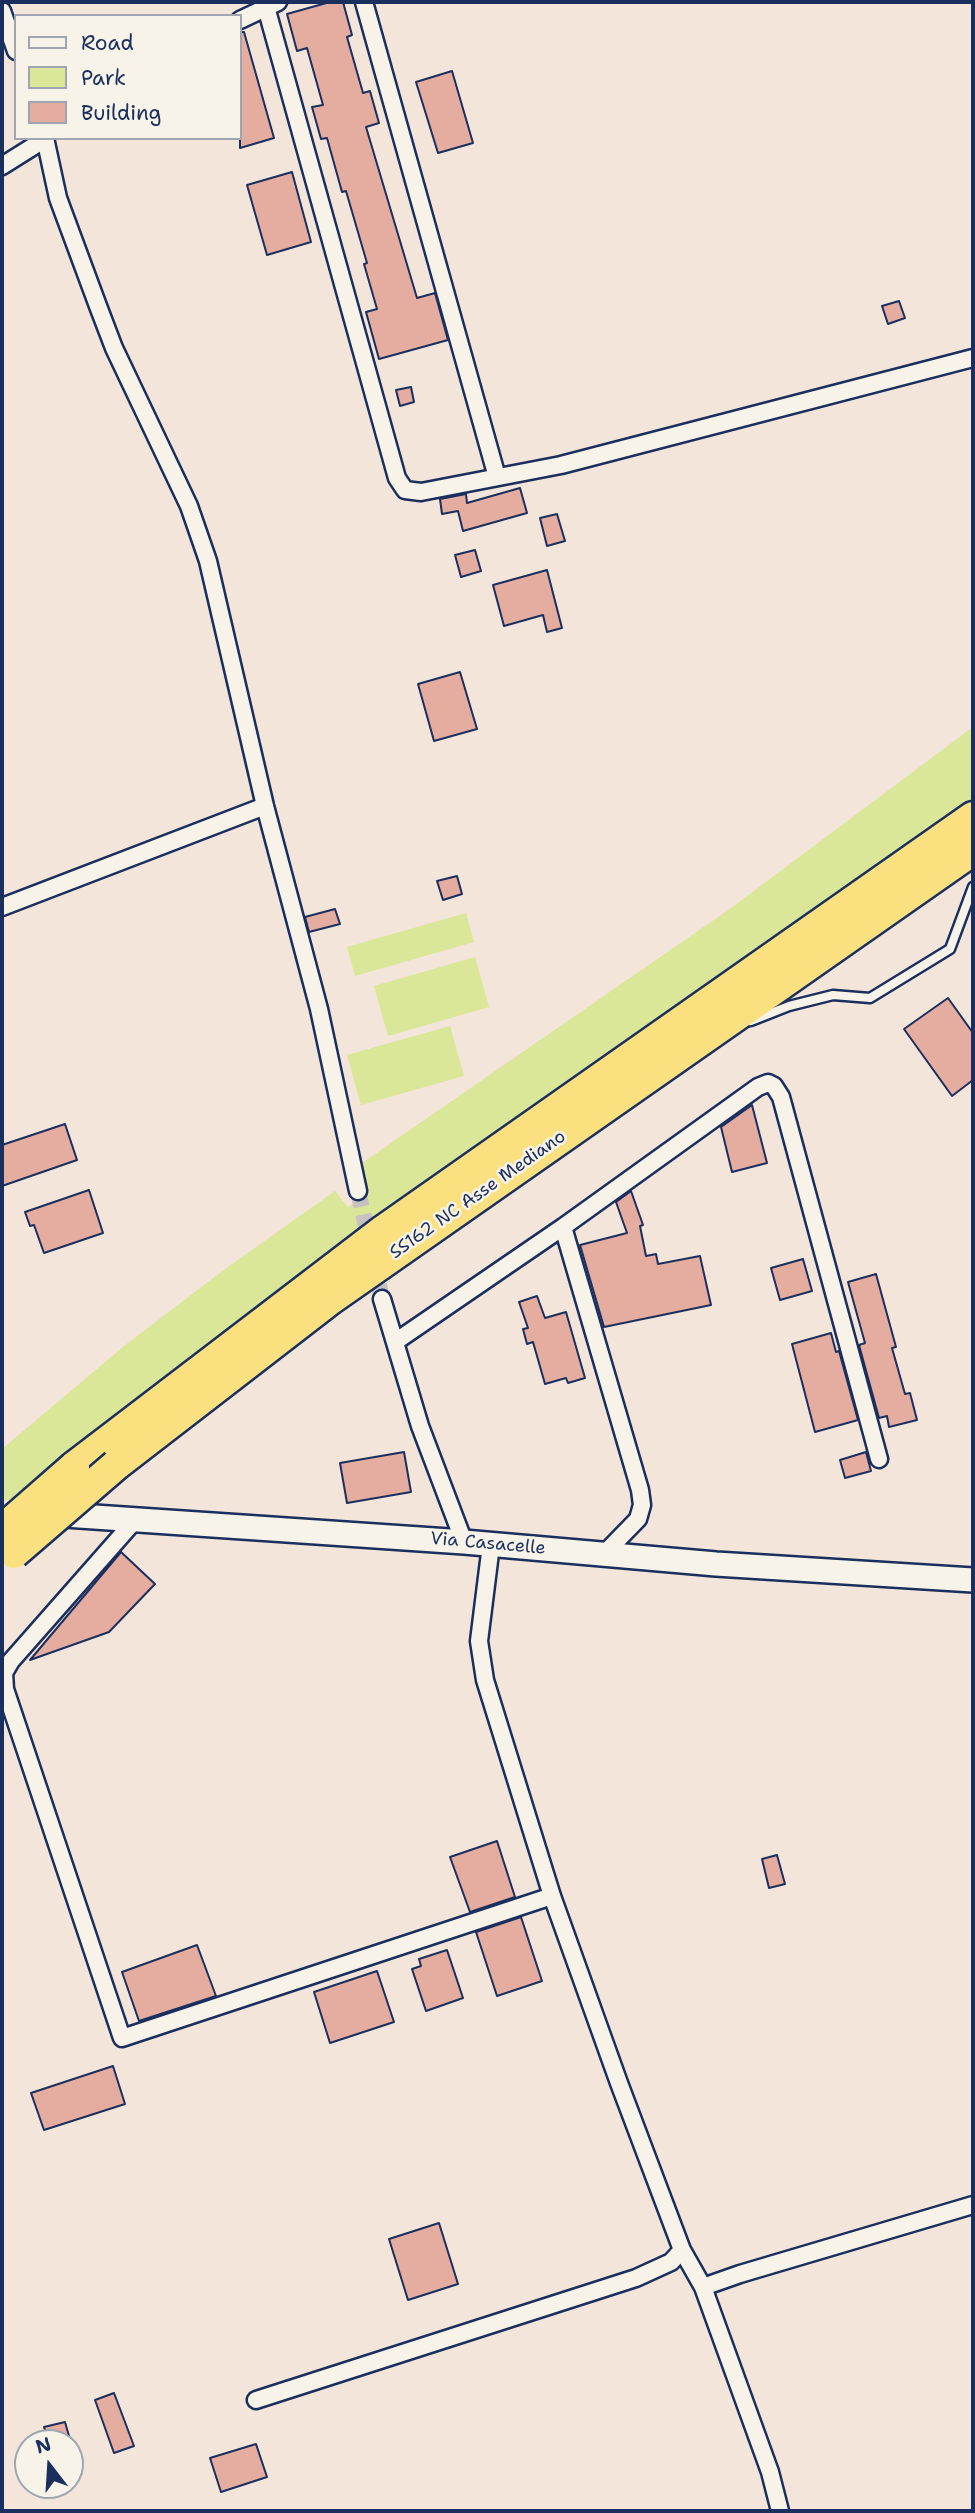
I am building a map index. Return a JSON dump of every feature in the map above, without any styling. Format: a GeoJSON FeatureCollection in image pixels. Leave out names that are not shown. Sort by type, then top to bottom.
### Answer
{"type":"FeatureCollection","features":[{"type":"Feature","properties":{"kind":"highway","name":"SS162 NC Asse Mediano"},"geometry":{"type":"LineString","coordinates":[[6,1549],[74,1467],[384,1230],[973,817]]}},
{"type":"Feature","properties":{"kind":"highway","name":"SS162 NC Asse Mediano"},"geometry":{"type":"LineString","coordinates":[[6,1549],[341,1291],[973,850]]}},
{"type":"Feature","properties":{"kind":"street"},"geometry":{"type":"LineString","coordinates":[[364,2],[497,477]]}},
{"type":"Feature","properties":{"kind":"street"},"geometry":{"type":"LineString","coordinates":[[242,19],[272,4],[397,478],[405,490],[421,492],[561,465],[973,358]]}},
{"type":"Feature","properties":{"kind":"street"},"geometry":{"type":"LineString","coordinates":[[2,11],[14,45]]}},
{"type":"Feature","properties":{"kind":"street"},"geometry":{"type":"LineString","coordinates":[[2,166],[43,140]]}},
{"type":"Feature","properties":{"kind":"street"},"geometry":{"type":"LineString","coordinates":[[45,140],[58,198],[114,348],[188,506],[208,562],[265,806],[319,1009],[358,1191]]}},
{"type":"Feature","properties":{"kind":"street"},"geometry":{"type":"LineString","coordinates":[[2,907],[265,806]]}},
{"type":"Feature","properties":{"kind":"street"},"geometry":{"type":"LineString","coordinates":[[395,1342],[563,1227],[758,1087],[768,1083],[774,1086],[781,1097],[879,1459]]}},
{"type":"Feature","properties":{"kind":"street"},"geometry":{"type":"LineString","coordinates":[[563,1227],[640,1490],[642,1505],[638,1519],[604,1554]]}},
{"type":"Feature","properties":{"kind":"street"},"geometry":{"type":"LineString","coordinates":[[383,1299],[420,1426],[464,1542]]}},
{"type":"Feature","properties":{"kind":"street","name":"Via Casacelle"},"geometry":{"type":"LineString","coordinates":[[2,1511],[973,1580]]}},
{"type":"Feature","properties":{"kind":"street"},"geometry":{"type":"LineString","coordinates":[[136,1520],[11,1661],[4,1673],[5,1689],[122,2038],[552,1896]]}},
{"type":"Feature","properties":{"kind":"street"},"geometry":{"type":"LineString","coordinates":[[491,1545],[479,1641],[485,1680],[552,1896],[682,2249],[703,2287],[770,2472],[780,2511]]}},
{"type":"Feature","properties":{"kind":"street"},"geometry":{"type":"LineString","coordinates":[[703,2287],[973,2205]]}},
{"type":"Feature","properties":{"kind":"street"},"geometry":{"type":"LineString","coordinates":[[256,2400],[636,2278],[671,2262],[682,2249]]}},
{"type":"Feature","properties":{"kind":"lane"},"geometry":{"type":"LineString","coordinates":[[706,1038],[789,1006],[833,995],[870,998],[950,949],[973,887]]}},
{"type":"Feature","properties":{"kind":"green space"},"geometry":{"type":"Polygon","coordinates":[[[973,727],[973,802],[344,1243],[69,1453],[13,1501],[2,1500],[2,1449],[124,1346],[225,1269],[335,1191],[348,1207],[369,1194],[362,1163],[734,906],[973,727]]]}},
{"type":"Feature","properties":{"kind":"green space"},"geometry":{"type":"Polygon","coordinates":[[[466,913],[474,942],[355,976],[347,947],[466,913]]]}},
{"type":"Feature","properties":{"kind":"green space"},"geometry":{"type":"Polygon","coordinates":[[[475,957],[489,1007],[388,1036],[374,986],[475,957]]]}},
{"type":"Feature","properties":{"kind":"green space"},"geometry":{"type":"Polygon","coordinates":[[[450,1026],[464,1076],[361,1105],[347,1055],[450,1026]]]}},
{"type":"Feature","properties":{"kind":"building"},"geometry":{"type":"Polygon","coordinates":[[[330,2],[343,2],[352,35],[347,37],[363,93],[370,91],[379,123],[366,127],[417,298],[435,293],[448,340],[379,359],[366,312],[377,309],[364,264],[367,263],[346,191],[342,192],[327,138],[321,139],[312,107],[323,105],[307,48],[297,51],[287,14],[330,2]]]}},
{"type":"Feature","properties":{"kind":"building"},"geometry":{"type":"Polygon","coordinates":[[[242,32],[244,32],[274,138],[240,148],[242,32]]]}},
{"type":"Feature","properties":{"kind":"building"},"geometry":{"type":"Polygon","coordinates":[[[452,71],[473,143],[438,153],[416,82],[452,71]]]}},
{"type":"Feature","properties":{"kind":"building"},"geometry":{"type":"Polygon","coordinates":[[[292,172],[311,242],[267,255],[247,185],[292,172]]]}},
{"type":"Feature","properties":{"kind":"building"},"geometry":{"type":"Polygon","coordinates":[[[899,301],[905,318],[888,324],[882,306],[899,301]]]}},
{"type":"Feature","properties":{"kind":"building"},"geometry":{"type":"Polygon","coordinates":[[[411,387],[414,402],[400,406],[396,390],[411,387]]]}},
{"type":"Feature","properties":{"kind":"building"},"geometry":{"type":"Polygon","coordinates":[[[520,488],[527,513],[463,531],[458,511],[442,514],[440,499],[466,494],[467,503],[520,488]]]}},
{"type":"Feature","properties":{"kind":"building"},"geometry":{"type":"Polygon","coordinates":[[[557,514],[565,541],[547,546],[540,518],[557,514]]]}},
{"type":"Feature","properties":{"kind":"building"},"geometry":{"type":"Polygon","coordinates":[[[475,550],[481,571],[461,577],[455,555],[475,550]]]}},
{"type":"Feature","properties":{"kind":"building"},"geometry":{"type":"Polygon","coordinates":[[[547,570],[562,628],[547,632],[543,615],[504,626],[493,585],[547,570]]]}},
{"type":"Feature","properties":{"kind":"building"},"geometry":{"type":"Polygon","coordinates":[[[460,672],[477,729],[434,741],[418,684],[460,672]]]}},
{"type":"Feature","properties":{"kind":"building"},"geometry":{"type":"Polygon","coordinates":[[[457,876],[462,894],[443,900],[437,881],[457,876]]]}},
{"type":"Feature","properties":{"kind":"building"},"geometry":{"type":"Polygon","coordinates":[[[335,909],[340,924],[309,932],[305,917],[335,909]]]}},
{"type":"Feature","properties":{"kind":"building"},"geometry":{"type":"Polygon","coordinates":[[[948,998],[973,1033],[973,1080],[952,1096],[904,1029],[948,998]]]}},
{"type":"Feature","properties":{"kind":"building"},"geometry":{"type":"Polygon","coordinates":[[[752,1105],[767,1163],[732,1172],[721,1127],[752,1105]]]}},
{"type":"Feature","properties":{"kind":"building"},"geometry":{"type":"Polygon","coordinates":[[[65,1124],[77,1160],[2,1186],[2,1145],[65,1124]]]}},
{"type":"Feature","properties":{"kind":"building"},"geometry":{"type":"Polygon","coordinates":[[[89,1190],[103,1233],[44,1253],[34,1225],[30,1226],[25,1212],[89,1190]]]}},
{"type":"Feature","properties":{"kind":"building"},"geometry":{"type":"Polygon","coordinates":[[[631,1191],[643,1225],[640,1226],[646,1256],[656,1254],[658,1264],[700,1256],[711,1305],[604,1327],[580,1245],[627,1233],[616,1202],[631,1191]]]}},
{"type":"Feature","properties":{"kind":"building"},"geometry":{"type":"Polygon","coordinates":[[[803,1259],[812,1291],[780,1300],[771,1268],[803,1259]]]}},
{"type":"Feature","properties":{"kind":"building"},"geometry":{"type":"Polygon","coordinates":[[[876,1274],[896,1347],[892,1348],[905,1394],[910,1393],[917,1420],[889,1427],[887,1416],[879,1418],[859,1345],[865,1343],[848,1282],[876,1274]]]}},
{"type":"Feature","properties":{"kind":"building"},"geometry":{"type":"Polygon","coordinates":[[[537,1296],[545,1318],[566,1312],[585,1378],[568,1383],[566,1378],[545,1384],[533,1342],[527,1344],[523,1329],[528,1328],[519,1302],[537,1296]]]}},
{"type":"Feature","properties":{"kind":"building"},"geometry":{"type":"Polygon","coordinates":[[[831,1333],[836,1352],[839,1351],[858,1420],[815,1432],[792,1344],[831,1333]]]}},
{"type":"Feature","properties":{"kind":"building"},"geometry":{"type":"Polygon","coordinates":[[[404,1452],[411,1492],[347,1503],[340,1463],[404,1452]]]}},
{"type":"Feature","properties":{"kind":"building"},"geometry":{"type":"Polygon","coordinates":[[[866,1452],[871,1471],[845,1478],[840,1460],[866,1452]]]}},
{"type":"Feature","properties":{"kind":"building"},"geometry":{"type":"Polygon","coordinates":[[[121,1552],[155,1584],[109,1632],[30,1660],[121,1552]]]}},
{"type":"Feature","properties":{"kind":"building"},"geometry":{"type":"Polygon","coordinates":[[[497,1841],[515,1897],[470,1912],[450,1857],[497,1841]]]}},
{"type":"Feature","properties":{"kind":"building"},"geometry":{"type":"Polygon","coordinates":[[[777,1855],[785,1884],[769,1888],[762,1859],[777,1855]]]}},
{"type":"Feature","properties":{"kind":"building"},"geometry":{"type":"Polygon","coordinates":[[[521,1917],[542,1981],[497,1996],[476,1932],[521,1917]]]}},
{"type":"Feature","properties":{"kind":"building"},"geometry":{"type":"Polygon","coordinates":[[[197,1945],[216,1996],[139,2021],[122,1972],[197,1945]]]}},
{"type":"Feature","properties":{"kind":"building"},"geometry":{"type":"Polygon","coordinates":[[[447,1950],[463,1998],[426,2011],[412,1969],[421,1966],[419,1959],[447,1950]]]}},
{"type":"Feature","properties":{"kind":"building"},"geometry":{"type":"Polygon","coordinates":[[[377,1971],[394,2022],[330,2043],[314,1992],[377,1971]]]}},
{"type":"Feature","properties":{"kind":"building"},"geometry":{"type":"Polygon","coordinates":[[[113,2066],[125,2104],[44,2130],[31,2093],[113,2066]]]}},
{"type":"Feature","properties":{"kind":"building"},"geometry":{"type":"Polygon","coordinates":[[[439,2223],[458,2284],[408,2300],[389,2239],[439,2223]]]}},
{"type":"Feature","properties":{"kind":"building"},"geometry":{"type":"Polygon","coordinates":[[[114,2393],[134,2446],[114,2453],[95,2400],[114,2393]]]}},
{"type":"Feature","properties":{"kind":"building"},"geometry":{"type":"Polygon","coordinates":[[[65,2422],[67,2429],[45,2429],[65,2422]]]}},
{"type":"Feature","properties":{"kind":"building"},"geometry":{"type":"Polygon","coordinates":[[[256,2444],[267,2477],[221,2492],[210,2458],[256,2444]]]}},
{"type":"Feature","properties":{"kind":"tunnel"},"geometry":{"type":"LineString","coordinates":[[358,1191],[382,1299]]}}]}
